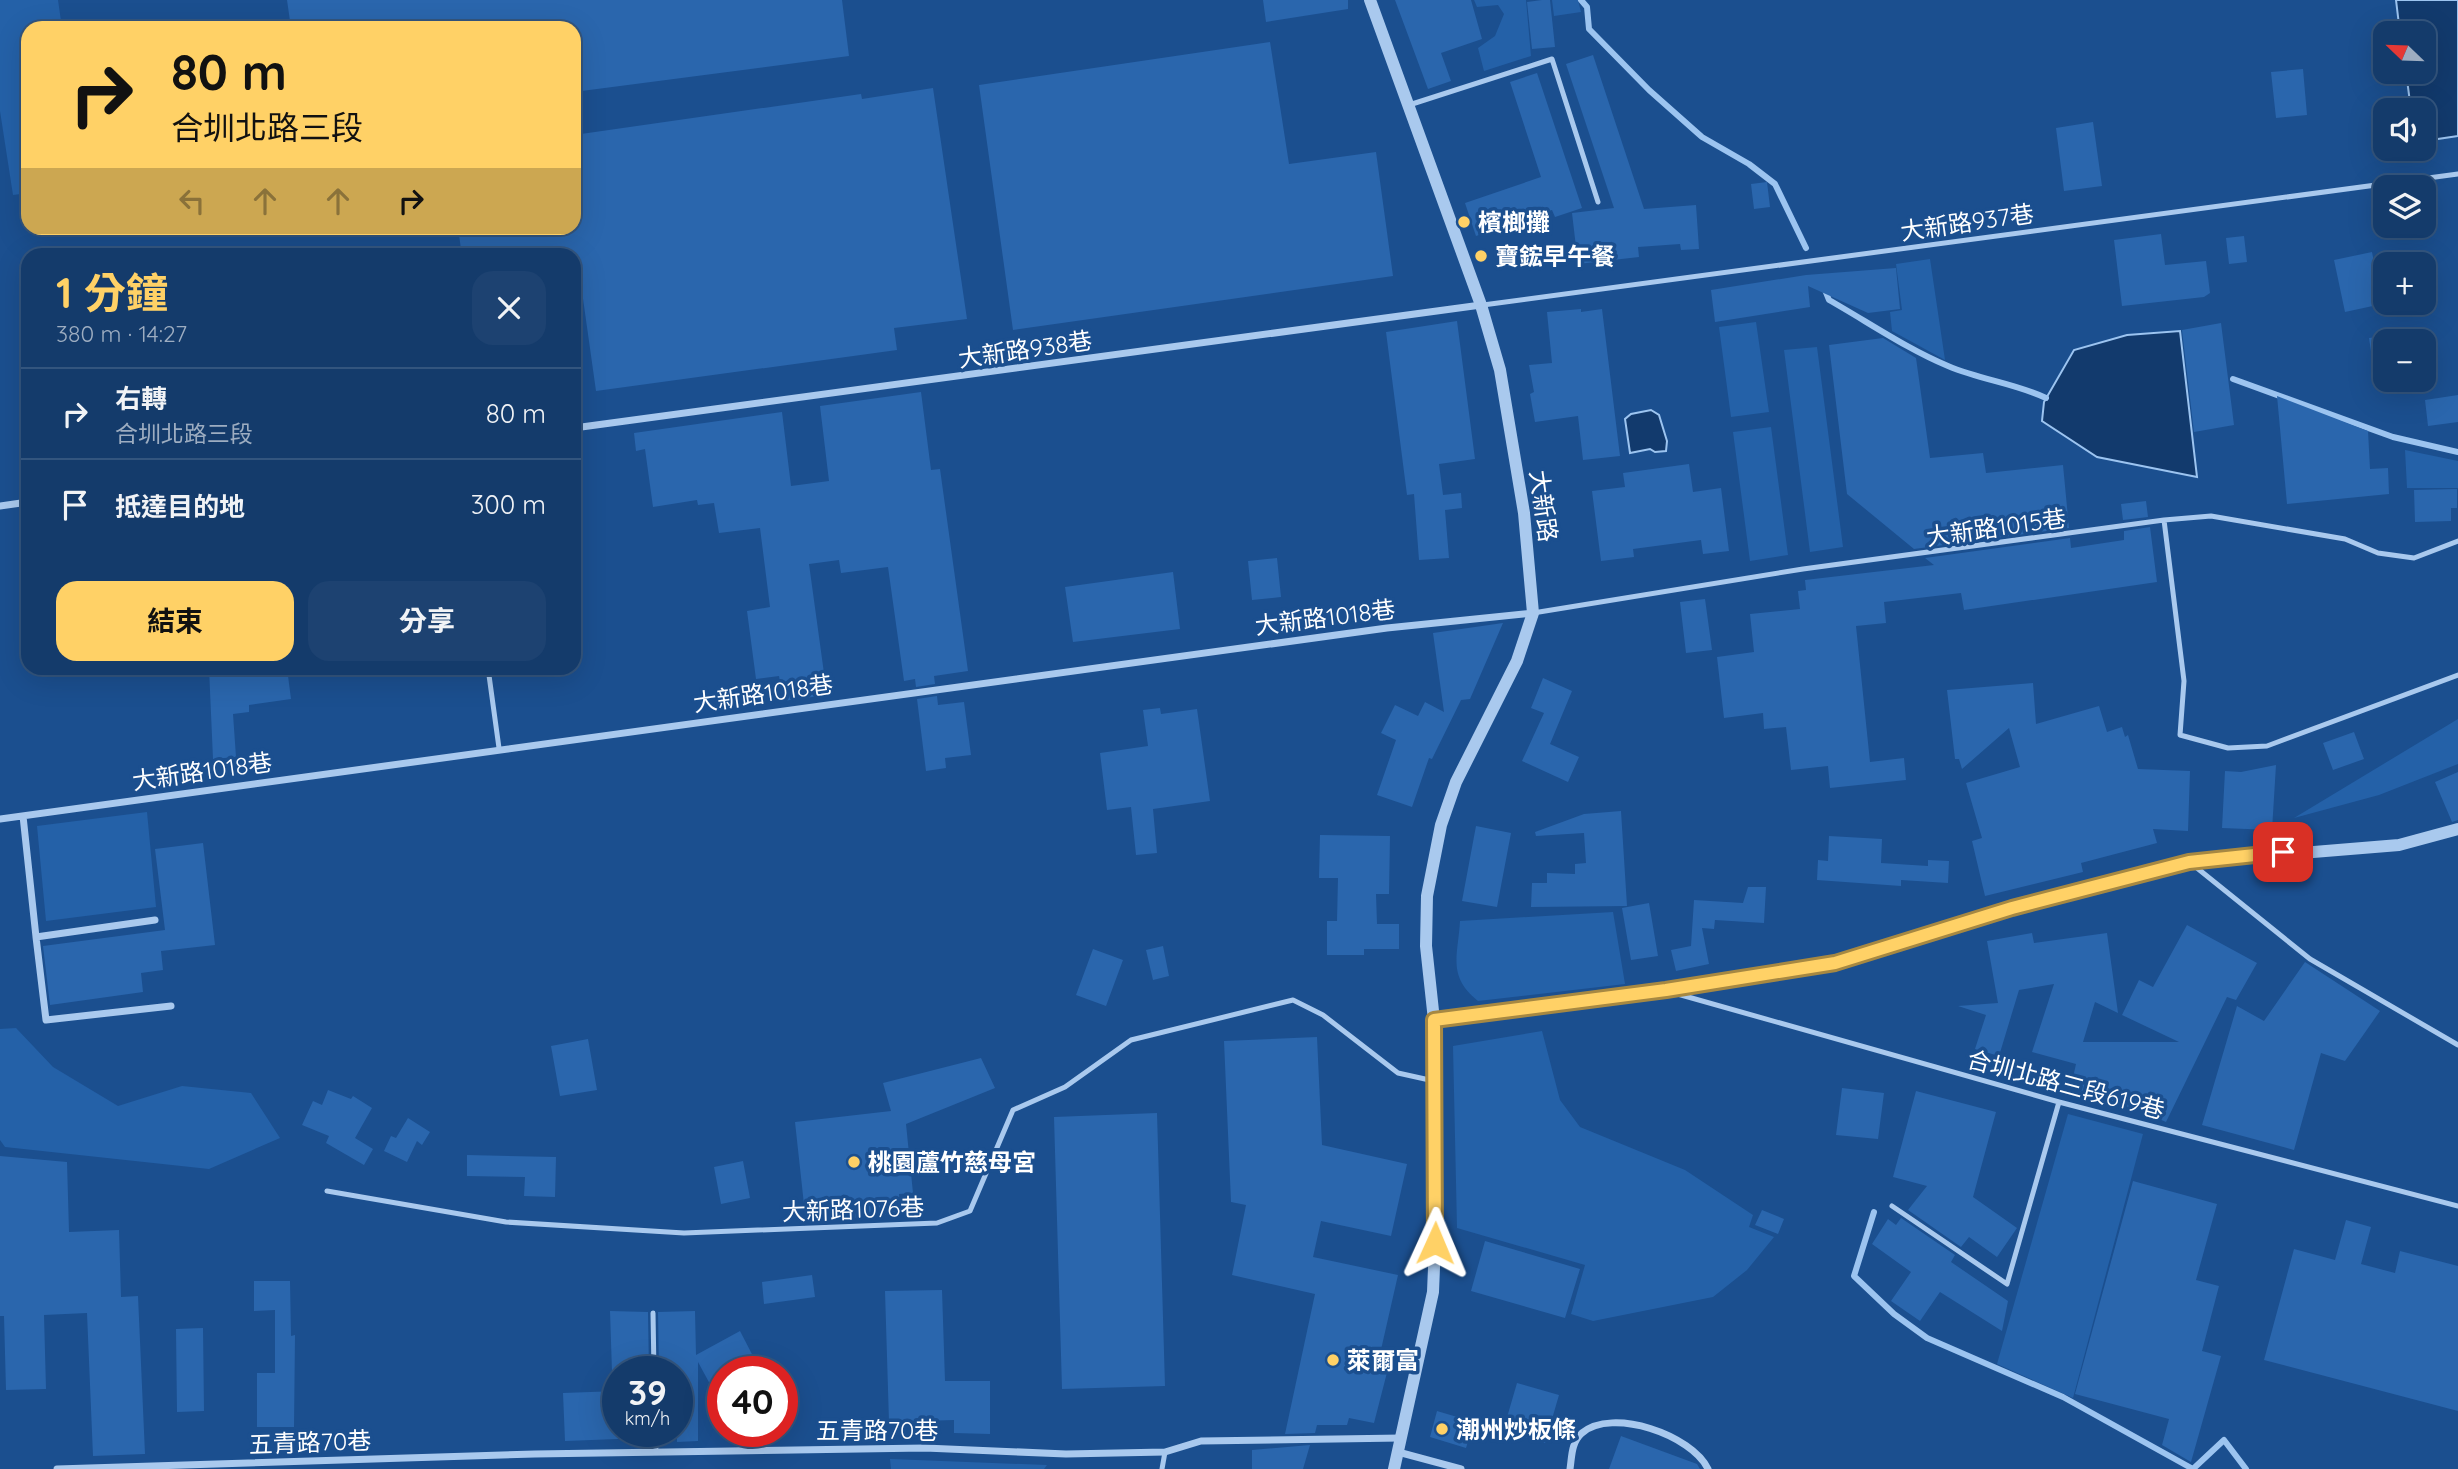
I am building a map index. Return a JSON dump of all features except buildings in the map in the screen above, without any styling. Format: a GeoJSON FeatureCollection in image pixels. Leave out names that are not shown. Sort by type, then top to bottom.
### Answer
{"type":"FeatureCollection","features":[{"type":"Feature","properties":{"kind":"street","name":"大新路"},"geometry":{"type":"LineString","coordinates":[[1370,0],[1480,305],[1500,370],[1517,460],[1530,560],[1533,613],[1517,662],[1456,782],[1441,825],[1427,895],[1426,946],[1434,1020],[1436,1219],[1433,1292],[1394,1469]]}},
{"type":"Feature","properties":{"kind":"street","name":"大新路938巷"},"geometry":{"type":"LineString","coordinates":[[581,427],[1480,305]]}},
{"type":"Feature","properties":{"kind":"street"},"geometry":{"type":"LineString","coordinates":[[0,506],[21,503]]}},
{"type":"Feature","properties":{"kind":"street","name":"大新路1018巷"},"geometry":{"type":"LineString","coordinates":[[0,819],[499,748],[1373,630],[1533,613]]}},
{"type":"Feature","properties":{"kind":"street"},"geometry":{"type":"LineString","coordinates":[[23,816],[46,1020],[171,1006]]}},
{"type":"Feature","properties":{"kind":"street"},"geometry":{"type":"LineString","coordinates":[[1434,1020],[1666,990],[1835,963],[2012,908],[2189,862],[2399,845],[2458,829]]}},
{"type":"Feature","properties":{"kind":"street"},"geometry":{"type":"LineString","coordinates":[[36,937],[155,920]]}},
{"type":"Feature","properties":{"kind":"street"},"geometry":{"type":"LineString","coordinates":[[1570,1469],[1573,1444],[1583,1432],[1609,1423],[1646,1427],[1677,1439],[1705,1462],[1709,1469]]}},
{"type":"Feature","properties":{"kind":"street","name":"五青路70巷"},"geometry":{"type":"LineString","coordinates":[[57,1469],[656,1452],[925,1448],[1066,1454],[1165,1452],[1201,1441],[1401,1438]]}},
{"type":"Feature","properties":{"kind":"street"},"geometry":{"type":"LineString","coordinates":[[1398,1452],[1461,1469]]}},
{"type":"Feature","properties":{"kind":"lane"},"geometry":{"type":"LineString","coordinates":[[1406,106],[1552,60],[1598,202]]}},
{"type":"Feature","properties":{"kind":"lane","name":"大新路937巷"},"geometry":{"type":"LineString","coordinates":[[1480,305],[2458,174]]}},
{"type":"Feature","properties":{"kind":"lane","name":"大新路1015巷"},"geometry":{"type":"LineString","coordinates":[[1533,613],[1803,569],[2211,516],[2345,538],[2378,553],[2414,558],[2458,541]]}},
{"type":"Feature","properties":{"kind":"lane"},"geometry":{"type":"LineString","coordinates":[[2164,520],[2183,681],[2180,734],[2228,748],[2267,746],[2458,675]]}},
{"type":"Feature","properties":{"kind":"lane"},"geometry":{"type":"LineString","coordinates":[[489,675],[499,748]]}},
{"type":"Feature","properties":{"kind":"lane"},"geometry":{"type":"LineString","coordinates":[[2189,862],[2310,959],[2458,1045]]}},
{"type":"Feature","properties":{"kind":"lane","name":"合圳北路三段619巷"},"geometry":{"type":"LineString","coordinates":[[1666,990],[2059,1102],[2458,1206]]}},
{"type":"Feature","properties":{"kind":"lane","name":"大新路1076巷"},"geometry":{"type":"LineString","coordinates":[[327,1191],[506,1222],[670,1232],[937,1223],[970,1211],[1013,1110],[1065,1087],[1131,1040],[1293,1000],[1323,1015],[1398,1073],[1434,1081]]}},
{"type":"Feature","properties":{"kind":"lane"},"geometry":{"type":"LineString","coordinates":[[1892,1206],[2007,1284],[2059,1102]]}},
{"type":"Feature","properties":{"kind":"lane"},"geometry":{"type":"LineString","coordinates":[[653,1313],[654,1356]]}},
{"type":"Feature","properties":{"kind":"lane"},"geometry":{"type":"LineString","coordinates":[[656,1447],[656,1452]]}},
{"type":"Feature","properties":{"kind":"lane"},"geometry":{"type":"LineString","coordinates":[[1162,1469],[1165,1452]]}},
{"type":"Feature","properties":{"kind":"shaded area"},"geometry":{"type":"Polygon","coordinates":[[[0,0],[58,0],[61,21],[21,21],[21,194],[13,195],[0,111],[0,0]]]}},
{"type":"Feature","properties":{"kind":"shaded area"},"geometry":{"type":"Polygon","coordinates":[[[1474,0],[1526,0],[1531,56],[1484,71],[1478,48],[1495,36],[1504,14],[1498,5],[1477,7],[1474,0]]]}},
{"type":"Feature","properties":{"kind":"shaded area"},"geometry":{"type":"Polygon","coordinates":[[[1552,0],[1578,0],[1581,12],[1554,16],[1552,0]]]}},
{"type":"Feature","properties":{"kind":"shaded area"},"geometry":{"type":"Polygon","coordinates":[[[2396,0],[2458,0],[2458,136],[2436,139],[2436,98],[2409,98],[2408,84],[2436,84],[2436,21],[2399,21],[2396,0]]]}},
{"type":"Feature","properties":{"kind":"shaded area"},"geometry":{"type":"Polygon","coordinates":[[[1930,259],[1945,360],[1892,331],[1890,312],[1902,310],[1896,264],[1930,259]]]}},
{"type":"Feature","properties":{"kind":"shaded area"},"geometry":{"type":"Polygon","coordinates":[[[1756,322],[1769,412],[1731,417],[1719,327],[1756,322]]]}},
{"type":"Feature","properties":{"kind":"shaded area"},"geometry":{"type":"Polygon","coordinates":[[[2180,331],[2197,477],[2097,457],[2042,421],[2044,402],[2074,350],[2127,335],[2180,331]]]}},
{"type":"Feature","properties":{"kind":"shaded area"},"geometry":{"type":"Polygon","coordinates":[[[1817,347],[1843,547],[1810,552],[1784,350],[1817,347]]]}},
{"type":"Feature","properties":{"kind":"shaded area"},"geometry":{"type":"Polygon","coordinates":[[[1651,410],[1659,415],[1667,441],[1666,451],[1655,452],[1650,449],[1630,453],[1625,419],[1631,414],[1651,410]]]}},
{"type":"Feature","properties":{"kind":"shaded area"},"geometry":{"type":"Polygon","coordinates":[[[1771,427],[1788,555],[1750,561],[1733,432],[1771,427]]]}},
{"type":"Feature","properties":{"kind":"shaded area"},"geometry":{"type":"Polygon","coordinates":[[[2405,450],[2458,461],[2458,488],[2407,488],[2405,450]]]}},
{"type":"Feature","properties":{"kind":"shaded area"},"geometry":{"type":"Polygon","coordinates":[[[2458,719],[2458,764],[2379,795],[2294,818],[2458,719]]]}},
{"type":"Feature","properties":{"kind":"shaded area"},"geometry":{"type":"Polygon","coordinates":[[[147,812],[156,907],[46,921],[37,826],[147,812]]]}},
{"type":"Feature","properties":{"kind":"shaded area"},"geometry":{"type":"Polygon","coordinates":[[[1613,912],[1625,984],[1478,1001],[1468,992],[1458,974],[1460,921],[1613,912]]]}},
{"type":"Feature","properties":{"kind":"shaded area"},"geometry":{"type":"Polygon","coordinates":[[[16,1028],[53,1067],[118,1106],[182,1086],[251,1093],[280,1138],[209,1169],[5,1147],[0,1140],[0,1029],[16,1028]]]}},
{"type":"Feature","properties":{"kind":"shaded area"},"geometry":{"type":"Polygon","coordinates":[[[1542,1031],[1560,1100],[1580,1127],[1685,1170],[1753,1215],[1749,1227],[1774,1237],[1747,1270],[1713,1297],[1593,1321],[1571,1314],[1585,1265],[1457,1228],[1453,1046],[1542,1031]]]}},
{"type":"Feature","properties":{"kind":"shaded area"},"geometry":{"type":"Polygon","coordinates":[[[2068,1114],[2143,1134],[2073,1398],[1997,1364],[2068,1114]]]}},
{"type":"Feature","properties":{"kind":"shaded area"},"geometry":{"type":"Polygon","coordinates":[[[890,1459],[1047,1465],[1044,1469],[891,1469],[890,1459]]]}},
{"type":"Feature","properties":{"kind":"waterway"},"geometry":{"type":"LineString","coordinates":[[1581,0],[1587,7],[1589,29],[1649,90],[1702,137],[1749,164],[1775,184],[1806,248]]}},
{"type":"Feature","properties":{"kind":"waterway"},"geometry":{"type":"LineString","coordinates":[[1825,290],[1829,300],[1933,359],[1960,371],[2046,398]]}},
{"type":"Feature","properties":{"kind":"waterway"},"geometry":{"type":"LineString","coordinates":[[2233,379],[2393,437],[2458,452]]}},
{"type":"Feature","properties":{"kind":"waterway"},"geometry":{"type":"LineString","coordinates":[[1874,1212],[1854,1276],[1894,1314],[1927,1338],[2063,1397],[2193,1469],[2224,1440],[2246,1469]]}},
{"type":"Feature","properties":{"kind":"place","name":"檳榔攤"},"geometry":{"type":"Point","coordinates":[1464,222]}},
{"type":"Feature","properties":{"kind":"place","name":"寶鋐早午餐"},"geometry":{"type":"Point","coordinates":[1481,256]}},
{"type":"Feature","properties":{"kind":"place","name":"桃園蘆竹慈母宮"},"geometry":{"type":"Point","coordinates":[854,1162]}},
{"type":"Feature","properties":{"kind":"place","name":"萊爾富"},"geometry":{"type":"Point","coordinates":[1333,1360]}},
{"type":"Feature","properties":{"kind":"place","name":"潮州炒板條"},"geometry":{"type":"Point","coordinates":[1442,1429]}},
{"type":"Feature","properties":{"kind":"route"},"geometry":{"type":"LineString","coordinates":[[1435,1243],[1434,1020],[1556,1006],[1835,963],[2012,908],[2189,862],[2283,852]]}}]}
